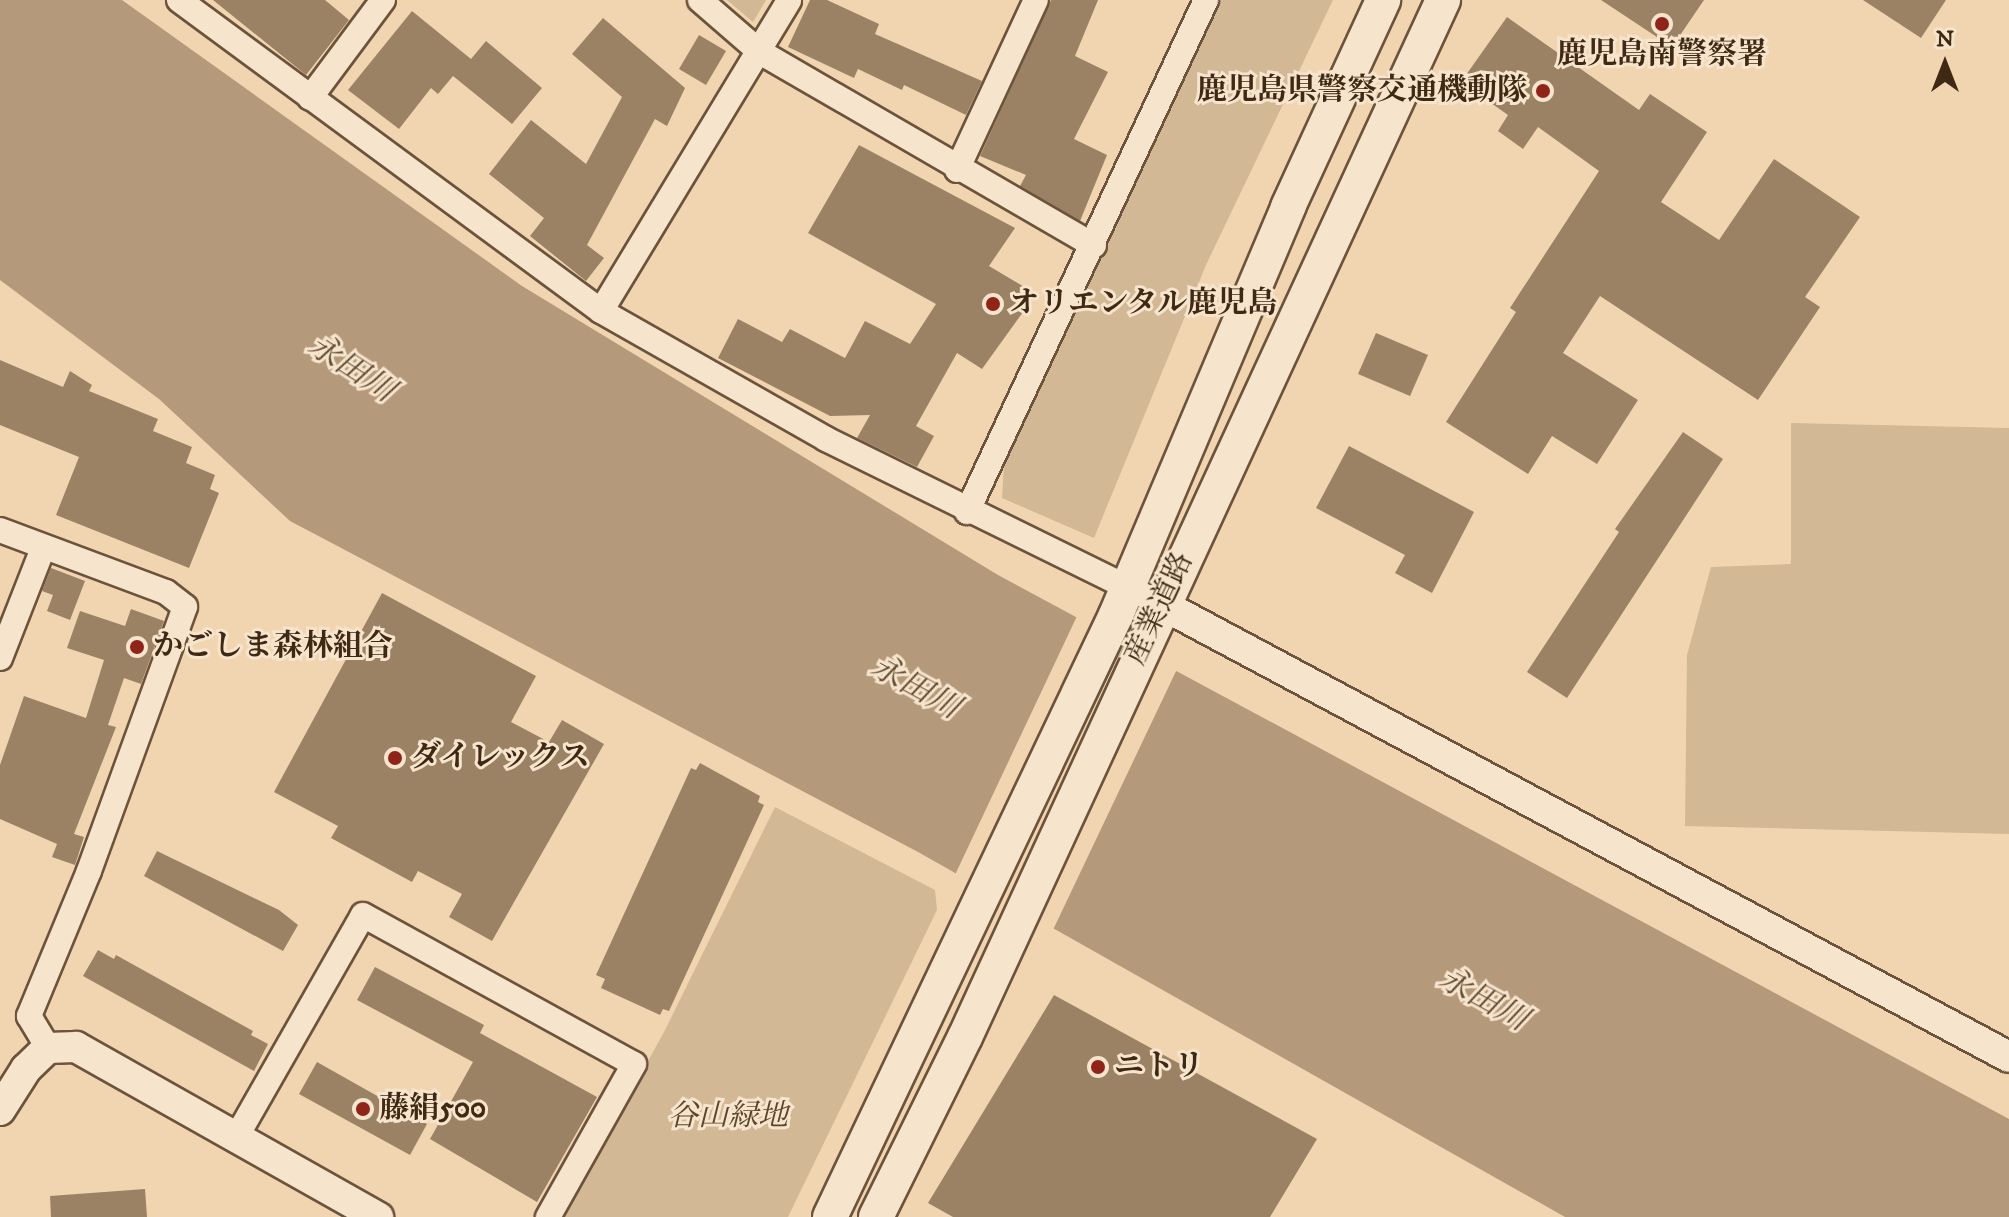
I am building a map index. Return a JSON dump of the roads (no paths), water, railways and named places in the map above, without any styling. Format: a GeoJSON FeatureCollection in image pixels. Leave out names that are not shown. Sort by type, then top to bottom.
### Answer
{"type":"FeatureCollection","features":[{"type":"Feature","properties":{"kind":"main road","name":"産業道路"},"geometry":{"type":"LineString","coordinates":[[830,1217],[981,904],[1121,601],[1288,207],[1383,0]]}},
{"type":"Feature","properties":{"kind":"main road","name":"産業道路"},"geometry":{"type":"LineString","coordinates":[[876,1217],[1017,925],[1161,604],[1443,0]]}},
{"type":"Feature","properties":{"kind":"street"},"geometry":{"type":"LineString","coordinates":[[179,0],[601,311],[826,439],[967,512],[1121,601],[1161,604],[2006,1048]]}},
{"type":"Feature","properties":{"kind":"street"},"geometry":{"type":"LineString","coordinates":[[310,98],[383,0]]}},
{"type":"Feature","properties":{"kind":"street"},"geometry":{"type":"LineString","coordinates":[[700,0],[760,52],[957,170],[1094,246]]}},
{"type":"Feature","properties":{"kind":"street"},"geometry":{"type":"LineString","coordinates":[[601,311],[789,0]]}},
{"type":"Feature","properties":{"kind":"street"},"geometry":{"type":"LineString","coordinates":[[957,170],[1036,0]]}},
{"type":"Feature","properties":{"kind":"street"},"geometry":{"type":"LineString","coordinates":[[967,512],[1094,246],[1206,0]]}},
{"type":"Feature","properties":{"kind":"street"},"geometry":{"type":"LineString","coordinates":[[0,530],[166,592],[185,607],[89,871],[29,1016],[48,1048]]}},
{"type":"Feature","properties":{"kind":"street"},"geometry":{"type":"LineString","coordinates":[[0,658],[43,548]]}},
{"type":"Feature","properties":{"kind":"street"},"geometry":{"type":"LineString","coordinates":[[237,1136],[363,915],[634,1064],[548,1217]]}},
{"type":"Feature","properties":{"kind":"street"},"geometry":{"type":"LineString","coordinates":[[0,1110],[26,1069],[48,1048],[76,1047],[378,1217]]}},
{"type":"Feature","properties":{"kind":"water","name":"永田川"},"geometry":{"type":"Polygon","coordinates":[[[0,0],[122,0],[522,286],[998,575],[2009,1119],[2009,1217],[1565,1217],[918,852],[290,521],[159,399],[0,280],[0,0]]]}},
{"type":"Feature","properties":{"kind":"place","name":"鹿児島南警察署"},"geometry":{"type":"Point","coordinates":[1662,24]}},
{"type":"Feature","properties":{"kind":"place","name":"鹿児島県警察交通機動隊"},"geometry":{"type":"Point","coordinates":[1543,91]}},
{"type":"Feature","properties":{"kind":"place","name":"オリエンタル鹿児島"},"geometry":{"type":"Point","coordinates":[993,304]}},
{"type":"Feature","properties":{"kind":"place","name":"かごしま森林組合"},"geometry":{"type":"Point","coordinates":[137,647]}},
{"type":"Feature","properties":{"kind":"place","name":"ダイレックス"},"geometry":{"type":"Point","coordinates":[395,758]}},
{"type":"Feature","properties":{"kind":"place","name":"ニトリ"},"geometry":{"type":"Point","coordinates":[1098,1067]}},
{"type":"Feature","properties":{"kind":"place","name":"藤絹500"},"geometry":{"type":"Point","coordinates":[363,1109]}},
{"type":"Feature","properties":{"kind":"park label","name":"谷山緑地"},"geometry":{"type":"Point","coordinates":[728,1117]}}]}
